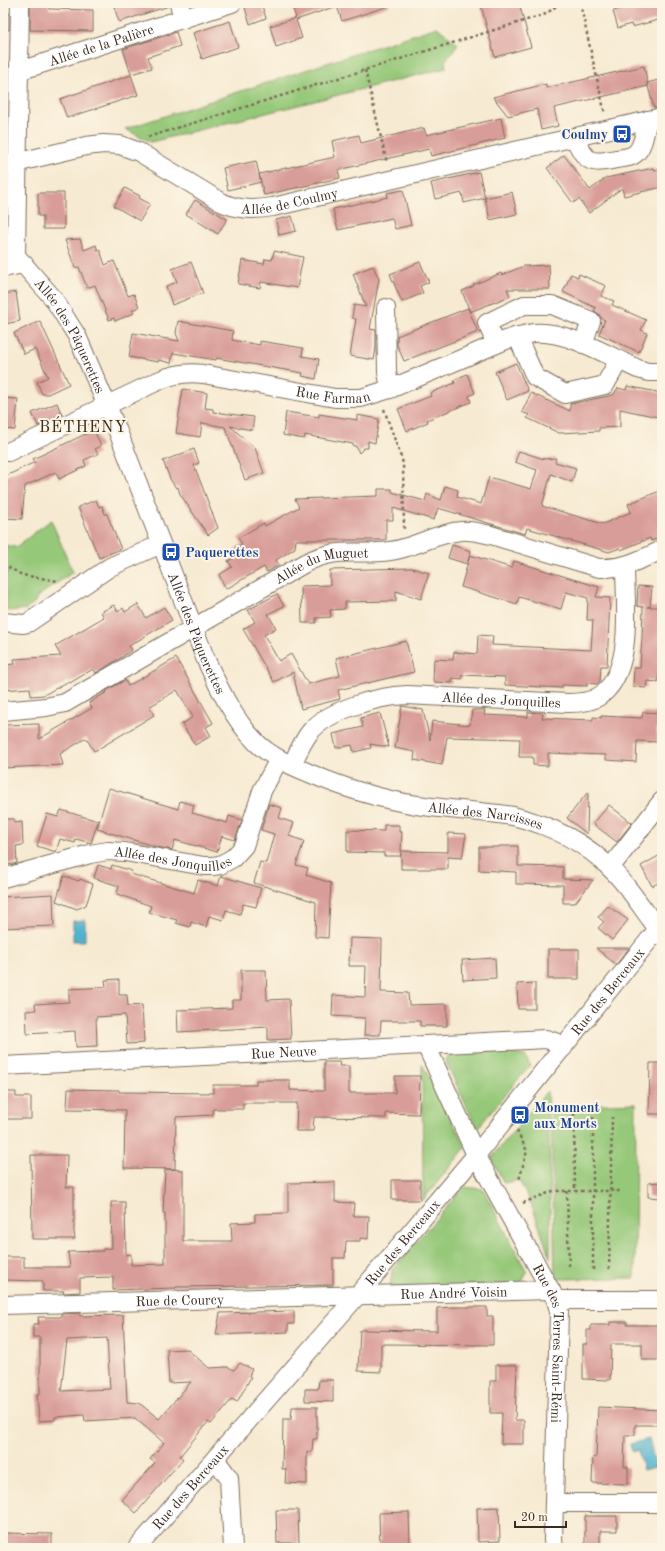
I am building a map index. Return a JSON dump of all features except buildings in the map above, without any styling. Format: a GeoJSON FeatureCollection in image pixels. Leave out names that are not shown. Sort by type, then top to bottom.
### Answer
{"type":"FeatureCollection","features":[{"type":"Feature","properties":{"kind":"street"},"geometry":{"type":"LineString","coordinates":[[3,268],[20,260],[10,164],[19,71],[20,3]]}},
{"type":"Feature","properties":{"kind":"street","name":"Allée de la Palière"},"geometry":{"type":"LineString","coordinates":[[19,71],[181,11],[232,3]]}},
{"type":"Feature","properties":{"kind":"street","name":"Allée de Coulmy"},"geometry":{"type":"LineString","coordinates":[[10,164],[86,146],[103,144],[120,145],[139,152],[223,203],[238,208],[258,209],[273,207],[391,180],[655,118]]}},
{"type":"Feature","properties":{"kind":"street","name":"Allée de Coulmy"},"geometry":{"type":"LineString","coordinates":[[574,137],[586,158],[592,162],[600,163],[630,157],[636,154],[655,118]]}},
{"type":"Feature","properties":{"kind":"street","name":"Allée des Pâquerettes"},"geometry":{"type":"LineString","coordinates":[[3,241],[53,298],[70,323],[87,356],[193,629],[216,681],[233,712],[254,740],[263,749],[285,762]]}},
{"type":"Feature","properties":{"kind":"street"},"geometry":{"type":"LineString","coordinates":[[496,344],[487,323],[524,305],[552,304],[591,321],[583,344]]}},
{"type":"Feature","properties":{"kind":"street"},"geometry":{"type":"LineString","coordinates":[[384,391],[387,372],[386,308]]}},
{"type":"Feature","properties":{"kind":"street","name":"Rue Farman"},"geometry":{"type":"LineString","coordinates":[[3,452],[8,452],[169,376],[182,373],[203,374],[335,398],[361,398],[384,391],[517,336],[534,333],[567,337],[648,372],[662,372]]}},
{"type":"Feature","properties":{"kind":"street"},"geometry":{"type":"LineString","coordinates":[[517,336],[535,377],[565,394],[605,385],[619,360]]}},
{"type":"Feature","properties":{"kind":"street","name":"Allée du Muguet"},"geometry":{"type":"LineString","coordinates":[[3,711],[46,707],[65,703],[305,563],[323,555],[340,552],[388,552],[461,530],[491,536],[599,568],[610,569],[625,566],[662,550]]}},
{"type":"Feature","properties":{"kind":"street"},"geometry":{"type":"LineString","coordinates":[[3,622],[28,623],[110,567],[161,544]]}},
{"type":"Feature","properties":{"kind":"street","name":"Allée des Jonquilles"},"geometry":{"type":"LineString","coordinates":[[3,878],[90,854],[108,851],[125,852],[204,866],[220,865],[227,862],[244,846],[262,791],[315,727],[322,722],[360,704],[383,697],[407,695],[568,703],[580,702],[598,697],[615,679],[623,659],[626,636],[625,566]]}},
{"type":"Feature","properties":{"kind":"street","name":"Allée des Narcisses"},"geometry":{"type":"LineString","coordinates":[[285,762],[332,783],[356,791],[417,805],[498,813],[527,819],[567,836],[585,847],[610,868],[660,926]]}},
{"type":"Feature","properties":{"kind":"street"},"geometry":{"type":"LineString","coordinates":[[610,868],[662,801]]}},
{"type":"Feature","properties":{"kind":"street","name":"Rue des Berceaux"},"geometry":{"type":"LineString","coordinates":[[137,1548],[358,1295],[476,1155],[660,926]]}},
{"type":"Feature","properties":{"kind":"street","name":"Rue Neuve"},"geometry":{"type":"LineString","coordinates":[[3,1066],[546,1039],[555,1042],[563,1048]]}},
{"type":"Feature","properties":{"kind":"street","name":"Rue des Terres Saint-Rémi"},"geometry":{"type":"LineString","coordinates":[[426,1045],[476,1155],[554,1295],[559,1311],[560,1325],[554,1503],[554,1548]]}},
{"type":"Feature","properties":{"kind":"street","name":"Rue André Voisin"},"geometry":{"type":"LineString","coordinates":[[358,1295],[554,1295],[662,1300]]}},
{"type":"Feature","properties":{"kind":"street","name":"Rue de Courcy"},"geometry":{"type":"LineString","coordinates":[[3,1305],[358,1295]]}},
{"type":"Feature","properties":{"kind":"street"},"geometry":{"type":"LineString","coordinates":[[215,1459],[229,1478],[233,1548]]}},
{"type":"Feature","properties":{"kind":"street"},"geometry":{"type":"LineString","coordinates":[[554,1503],[662,1503]]}},
{"type":"Feature","properties":{"kind":"path"},"geometry":{"type":"LineString","coordinates":[[120,145],[546,14],[560,3]]}},
{"type":"Feature","properties":{"kind":"path"},"geometry":{"type":"LineString","coordinates":[[580,3],[609,129]]}},
{"type":"Feature","properties":{"kind":"path"},"geometry":{"type":"LineString","coordinates":[[365,70],[391,180]]}},
{"type":"Feature","properties":{"kind":"path"},"geometry":{"type":"LineString","coordinates":[[384,391],[403,463],[404,548]]}},
{"type":"Feature","properties":{"kind":"path"},"geometry":{"type":"LineString","coordinates":[[3,590],[4,565],[22,575],[82,585]]}},
{"type":"Feature","properties":{"kind":"path"},"geometry":{"type":"LineString","coordinates":[[574,1113],[575,1191]]}},
{"type":"Feature","properties":{"kind":"path"},"geometry":{"type":"LineString","coordinates":[[593,1115],[593,1270]]}},
{"type":"Feature","properties":{"kind":"path"},"geometry":{"type":"LineString","coordinates":[[609,1269],[612,1117]]}},
{"type":"Feature","properties":{"kind":"path"},"geometry":{"type":"LineString","coordinates":[[514,1127],[527,1150],[519,1180]]}},
{"type":"Feature","properties":{"kind":"path"},"geometry":{"type":"LineString","coordinates":[[507,1210],[553,1191],[622,1191]]}},
{"type":"Feature","properties":{"kind":"path"},"geometry":{"type":"LineString","coordinates":[[568,1191],[570,1266]]}},
{"type":"Feature","properties":{"kind":"green space"},"geometry":{"type":"Polygon","coordinates":[[[437,27],[458,44],[445,61],[446,68],[151,142],[125,129],[437,27]]]}},
{"type":"Feature","properties":{"kind":"green space"},"geometry":{"type":"Polygon","coordinates":[[[51,520],[73,572],[38,596],[34,603],[27,609],[9,611],[3,608],[3,545],[16,547],[51,520]]]}},
{"type":"Feature","properties":{"kind":"green space"},"geometry":{"type":"Polygon","coordinates":[[[457,1044],[525,1056],[530,1065],[477,1129],[445,1060],[457,1044]]]}},
{"type":"Feature","properties":{"kind":"green space"},"geometry":{"type":"Polygon","coordinates":[[[422,1064],[466,1147],[423,1200],[422,1064]]]}},
{"type":"Feature","properties":{"kind":"green space"},"geometry":{"type":"Polygon","coordinates":[[[547,1091],[550,1165],[550,1258],[532,1206],[519,1180],[504,1183],[491,1158],[547,1091]]]}},
{"type":"Feature","properties":{"kind":"green space"},"geometry":{"type":"Polygon","coordinates":[[[636,1103],[635,1278],[555,1279],[551,1106],[636,1103]]]}},
{"type":"Feature","properties":{"kind":"green space"},"geometry":{"type":"Polygon","coordinates":[[[464,1187],[483,1189],[527,1272],[520,1284],[390,1287],[392,1270],[464,1187]]]}},
{"type":"Feature","properties":{"kind":"water"},"geometry":{"type":"Polygon","coordinates":[[[85,920],[85,941],[73,941],[73,921],[85,920]]]}},
{"type":"Feature","properties":{"kind":"water"},"geometry":{"type":"Polygon","coordinates":[[[649,1439],[656,1467],[643,1470],[638,1450],[632,1452],[630,1444],[649,1439]]]}},
{"type":"Feature","properties":{"kind":"place","name":"Coulmy"},"geometry":{"type":"Point","coordinates":[622,134]}},
{"type":"Feature","properties":{"kind":"place","name":"Paquerettes"},"geometry":{"type":"Point","coordinates":[171,552]}},
{"type":"Feature","properties":{"kind":"place","name":"Monument aux Morts"},"geometry":{"type":"Point","coordinates":[520,1115]}},
{"type":"Feature","properties":{"kind":"district","name":"BÉTHENY"},"geometry":{"type":"Point","coordinates":[83,426]}}]}
